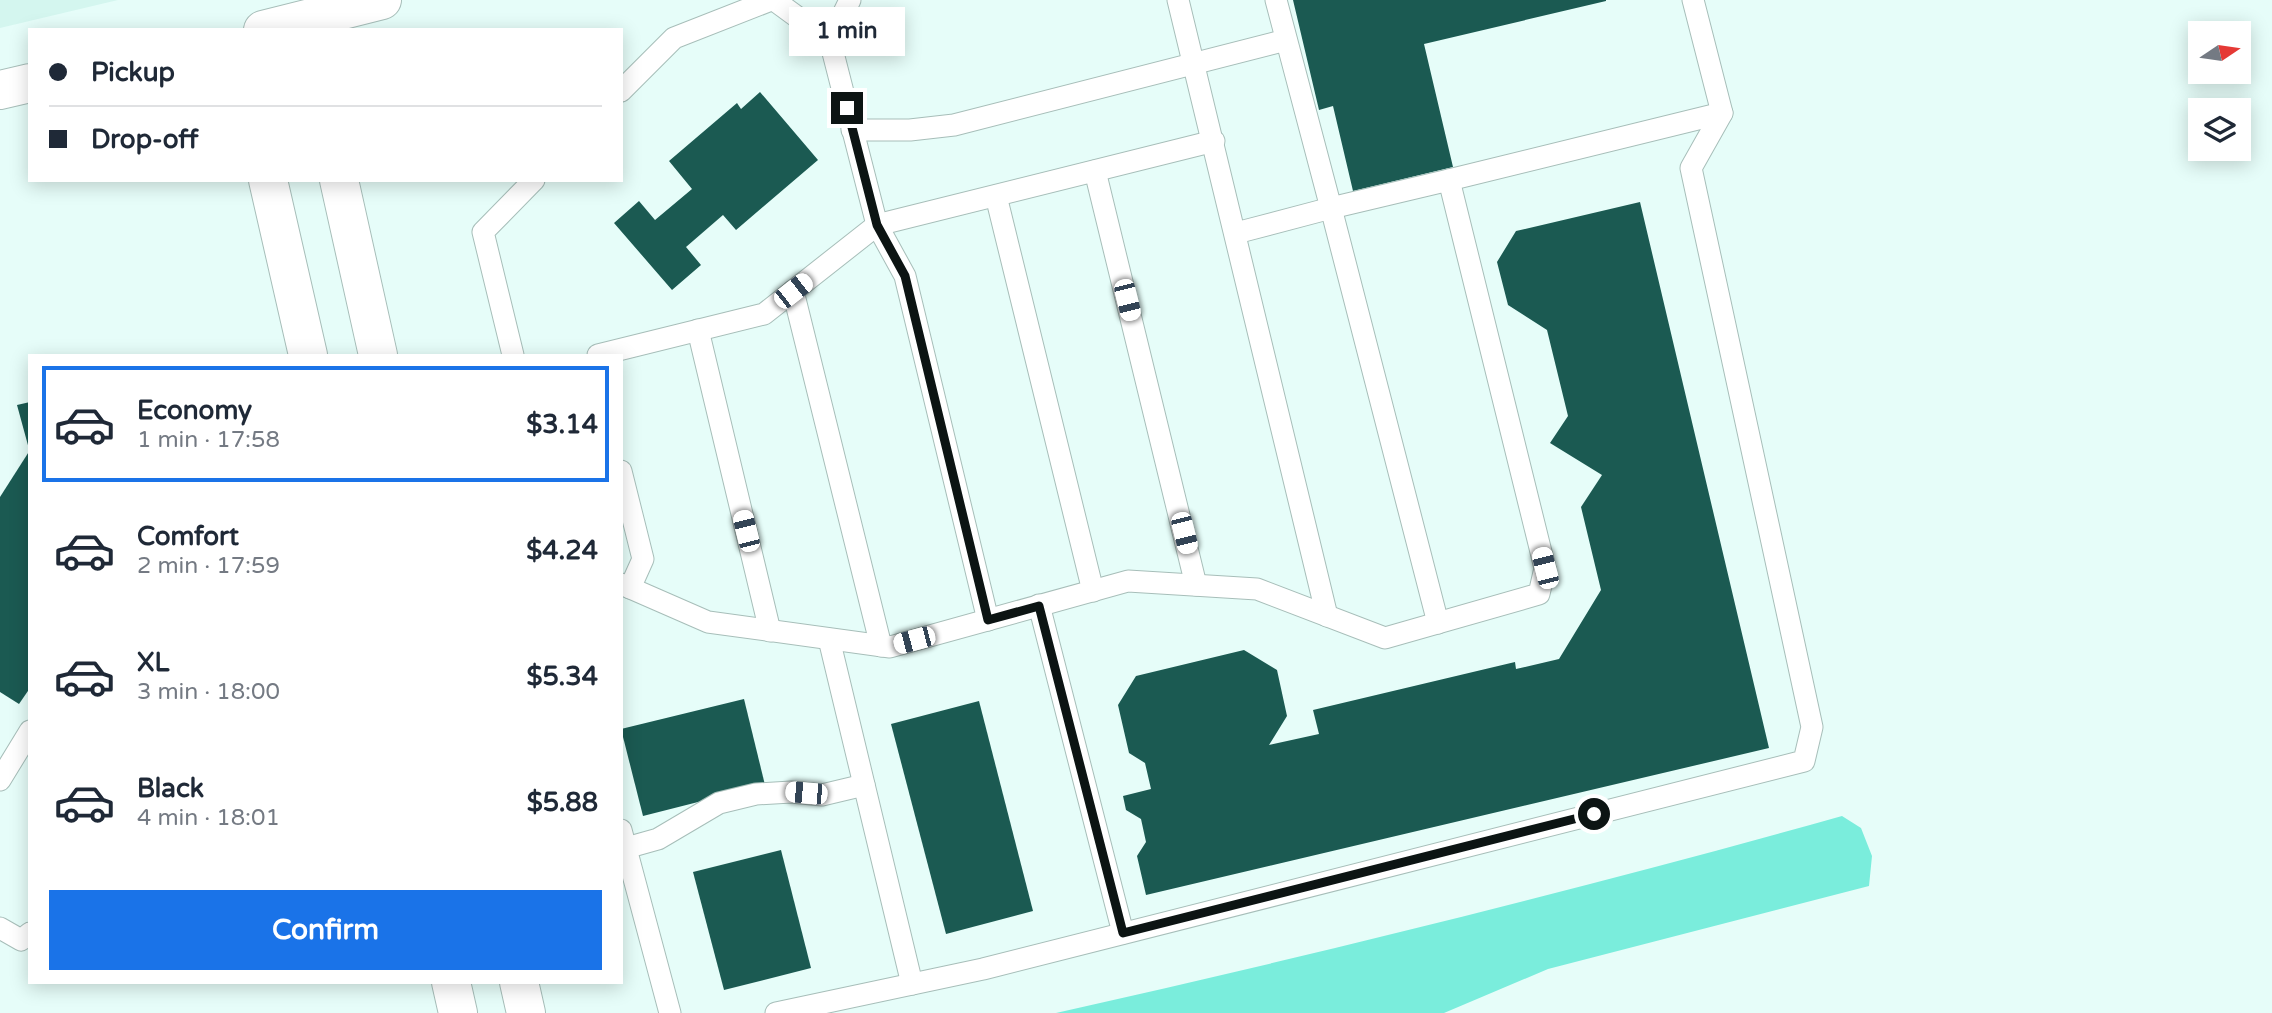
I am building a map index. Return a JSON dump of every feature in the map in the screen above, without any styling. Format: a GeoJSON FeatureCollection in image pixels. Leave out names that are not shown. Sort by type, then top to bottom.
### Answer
{"type":"FeatureCollection","features":[{"type":"Feature","properties":{"kind":"street"},"geometry":{"type":"LineString","coordinates":[[279,28],[304,25],[382,0]]}},
{"type":"Feature","properties":{"kind":"street"},"geometry":{"type":"LineString","coordinates":[[0,90],[28,83]]}},
{"type":"Feature","properties":{"kind":"street"},"geometry":{"type":"LineString","coordinates":[[268,182],[308,354]]}},
{"type":"Feature","properties":{"kind":"street"},"geometry":{"type":"LineString","coordinates":[[339,182],[378,354]]}},
{"type":"Feature","properties":{"kind":"street"},"geometry":{"type":"LineString","coordinates":[[451,984],[458,1013]]}},
{"type":"Feature","properties":{"kind":"street"},"geometry":{"type":"LineString","coordinates":[[519,984],[526,1013]]}},
{"type":"Feature","properties":{"kind":"lane"},"geometry":{"type":"LineString","coordinates":[[623,89],[674,38],[773,0],[830,41]]}},
{"type":"Feature","properties":{"kind":"lane"},"geometry":{"type":"LineString","coordinates":[[850,0],[830,41],[877,225],[905,276],[988,620]]}},
{"type":"Feature","properties":{"kind":"lane"},"geometry":{"type":"LineString","coordinates":[[1178,0],[1326,616]]}},
{"type":"Feature","properties":{"kind":"lane"},"geometry":{"type":"LineString","coordinates":[[1276,0],[1438,623]]}},
{"type":"Feature","properties":{"kind":"lane"},"geometry":{"type":"LineString","coordinates":[[776,1013],[912,984],[1123,933],[1804,761],[1812,727],[1691,168],[1722,113],[1693,0]]}},
{"type":"Feature","properties":{"kind":"lane"},"geometry":{"type":"LineString","coordinates":[[852,130],[909,130],[954,125],[1286,40]]}},
{"type":"Feature","properties":{"kind":"lane"},"geometry":{"type":"LineString","coordinates":[[1236,233],[1722,113]]}},
{"type":"Feature","properties":{"kind":"lane"},"geometry":{"type":"LineString","coordinates":[[602,354],[764,314],[877,225],[1214,141]]}},
{"type":"Feature","properties":{"kind":"lane"},"geometry":{"type":"LineString","coordinates":[[1095,171],[1196,585]]}},
{"type":"Feature","properties":{"kind":"lane"},"geometry":{"type":"LineString","coordinates":[[623,479],[643,559],[626,586],[708,622],[881,646],[890,647],[1128,581],[1257,589],[1385,638],[1539,594],[1545,568],[1449,180]]}},
{"type":"Feature","properties":{"kind":"lane"},"geometry":{"type":"LineString","coordinates":[[513,354],[483,232],[532,182]]}},
{"type":"Feature","properties":{"kind":"lane"},"geometry":{"type":"LineString","coordinates":[[996,196],[1093,591]]}},
{"type":"Feature","properties":{"kind":"lane"},"geometry":{"type":"LineString","coordinates":[[793,291],[881,646]]}},
{"type":"Feature","properties":{"kind":"lane"},"geometry":{"type":"LineString","coordinates":[[698,330],[770,631]]}},
{"type":"Feature","properties":{"kind":"lane"},"geometry":{"type":"LineString","coordinates":[[1039,606],[1123,933]]}},
{"type":"Feature","properties":{"kind":"lane"},"geometry":{"type":"LineString","coordinates":[[829,639],[912,984]]}},
{"type":"Feature","properties":{"kind":"lane"},"geometry":{"type":"LineString","coordinates":[[0,780],[28,734]]}},
{"type":"Feature","properties":{"kind":"lane"},"geometry":{"type":"LineString","coordinates":[[670,1013],[624,839],[658,839],[719,803],[756,794],[822,794],[864,785]]}},
{"type":"Feature","properties":{"kind":"lane"},"geometry":{"type":"LineString","coordinates":[[0,928],[21,940],[28,935]]}},
{"type":"Feature","properties":{"kind":"shaded area"},"geometry":{"type":"Polygon","coordinates":[[[0,0],[118,0],[0,28],[0,0]]]}},
{"type":"Feature","properties":{"kind":"shaded area"},"geometry":{"type":"Polygon","coordinates":[[[1842,816],[1861,828],[1872,856],[1869,886],[1548,969],[1444,1013],[1056,1013],[1450,920],[1842,816]]]}},
{"type":"Feature","properties":{"kind":"building"},"geometry":{"type":"Polygon","coordinates":[[[1293,0],[1606,1],[1424,44],[1453,167],[1353,191],[1333,106],[1319,110],[1293,0]]]}},
{"type":"Feature","properties":{"kind":"building"},"geometry":{"type":"Polygon","coordinates":[[[760,92],[818,160],[736,230],[723,215],[686,247],[701,265],[672,290],[614,223],[639,201],[655,220],[692,189],[669,161],[737,103],[741,109],[760,92]]]}},
{"type":"Feature","properties":{"kind":"building"},"geometry":{"type":"Polygon","coordinates":[[[1640,202],[1769,748],[1146,895],[1137,856],[1146,842],[1141,819],[1126,810],[1123,796],[1151,789],[1145,763],[1129,753],[1118,705],[1136,676],[1244,650],[1277,670],[1287,716],[1269,745],[1319,734],[1313,710],[1515,662],[1516,669],[1559,659],[1601,590],[1581,507],[1602,475],[1550,443],[1568,416],[1547,330],[1508,305],[1497,262],[1516,231],[1640,202]]]}},
{"type":"Feature","properties":{"kind":"building"},"geometry":{"type":"Polygon","coordinates":[[[28,402],[28,445],[17,405],[28,402]]]}},
{"type":"Feature","properties":{"kind":"building"},"geometry":{"type":"Polygon","coordinates":[[[28,453],[28,691],[19,704],[0,692],[0,497],[28,453]]]}},
{"type":"Feature","properties":{"kind":"building"},"geometry":{"type":"Polygon","coordinates":[[[744,699],[765,785],[643,816],[623,729],[744,699]]]}},
{"type":"Feature","properties":{"kind":"building"},"geometry":{"type":"Polygon","coordinates":[[[979,701],[1033,911],[946,934],[891,724],[979,701]]]}},
{"type":"Feature","properties":{"kind":"building"},"geometry":{"type":"Polygon","coordinates":[[[781,850],[811,968],[724,990],[693,872],[781,850]]]}},
{"type":"Feature","properties":{"kind":"route"},"geometry":{"type":"LineString","coordinates":[[847,108],[877,225],[905,276],[988,620],[1039,606],[1123,933],[1594,814]]}}]}
